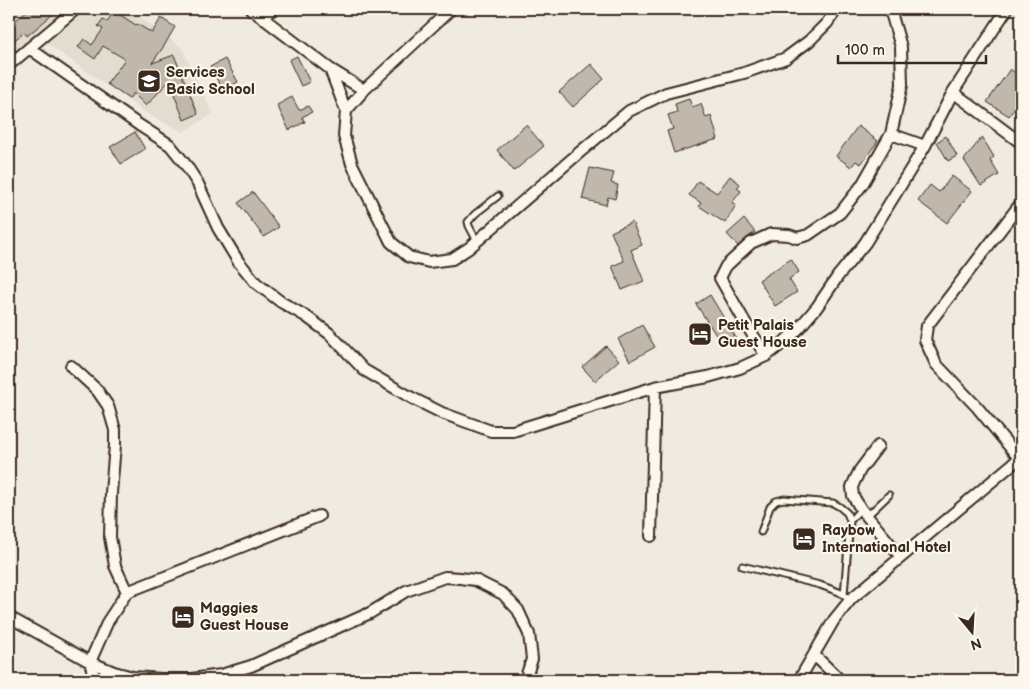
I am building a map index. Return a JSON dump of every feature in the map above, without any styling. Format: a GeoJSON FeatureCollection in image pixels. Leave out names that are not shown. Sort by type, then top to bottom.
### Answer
{"type":"FeatureCollection","features":[{"type":"Feature","properties":{"kind":"street"},"geometry":{"type":"LineString","coordinates":[[9,65],[76,9]]}},
{"type":"Feature","properties":{"kind":"street"},"geometry":{"type":"LineString","coordinates":[[251,9],[330,69],[364,90]]}},
{"type":"Feature","properties":{"kind":"street"},"geometry":{"type":"LineString","coordinates":[[264,18],[272,9]]}},
{"type":"Feature","properties":{"kind":"street"},"geometry":{"type":"LineString","coordinates":[[346,111],[364,90],[451,9]]}},
{"type":"Feature","properties":{"kind":"street"},"geometry":{"type":"LineString","coordinates":[[330,69],[346,111],[344,136],[352,164],[391,242],[409,257],[428,262],[452,259],[469,248],[629,112],[666,93],[744,73],[786,58],[809,41],[827,23],[837,9]]}},
{"type":"Feature","properties":{"kind":"street"},"geometry":{"type":"LineString","coordinates":[[766,356],[720,278],[726,266],[751,243],[771,234],[789,235],[797,238],[808,234],[840,213],[862,185],[891,134],[902,85],[900,47],[892,16],[888,9]]}},
{"type":"Feature","properties":{"kind":"street"},"geometry":{"type":"LineString","coordinates":[[30,48],[170,145],[198,184],[218,228],[238,261],[256,283],[330,334],[364,370],[442,413],[491,431],[513,431],[655,387],[708,377],[740,368],[766,356],[783,343],[799,328],[865,243],[924,146],[953,92],[1007,9]]}},
{"type":"Feature","properties":{"kind":"street"},"geometry":{"type":"LineString","coordinates":[[953,92],[1021,143]]}},
{"type":"Feature","properties":{"kind":"street"},"geometry":{"type":"LineString","coordinates":[[891,134],[924,146]]}},
{"type":"Feature","properties":{"kind":"street"},"geometry":{"type":"LineString","coordinates":[[799,680],[848,597],[1020,458],[977,407],[936,364],[925,340],[927,326],[1021,203]]}},
{"type":"Feature","properties":{"kind":"street"},"geometry":{"type":"LineString","coordinates":[[71,366],[97,390],[108,406],[115,430],[110,537],[115,566],[126,592]]}},
{"type":"Feature","properties":{"kind":"street"},"geometry":{"type":"LineString","coordinates":[[651,536],[655,387]]}},
{"type":"Feature","properties":{"kind":"street"},"geometry":{"type":"LineString","coordinates":[[878,446],[860,470],[852,487],[853,496],[864,513],[901,556]]}},
{"type":"Feature","properties":{"kind":"street"},"geometry":{"type":"LineString","coordinates":[[95,680],[90,662],[108,621],[126,592],[319,516]]}},
{"type":"Feature","properties":{"kind":"street"},"geometry":{"type":"LineString","coordinates":[[9,617],[90,662],[114,672],[133,677],[192,679],[251,666],[370,613],[406,591],[445,577],[475,580],[503,594],[518,610],[529,634],[532,659],[526,680]]}},
{"type":"Feature","properties":{"kind":"street"},"geometry":{"type":"LineString","coordinates":[[814,654],[839,680]]}},
{"type":"Feature","properties":{"kind":"lane"},"geometry":{"type":"LineString","coordinates":[[477,242],[468,222],[498,196]]}},
{"type":"Feature","properties":{"kind":"lane"},"geometry":{"type":"LineString","coordinates":[[850,521],[855,515],[864,513],[889,495]]}},
{"type":"Feature","properties":{"kind":"lane"},"geometry":{"type":"LineString","coordinates":[[742,566],[820,586],[848,597],[850,521],[840,507],[833,503],[784,499],[776,501],[770,506],[761,532]]}},
{"type":"Feature","properties":{"kind":"shaded area"},"geometry":{"type":"Polygon","coordinates":[[[9,9],[69,9],[9,62],[9,9]]]}},
{"type":"Feature","properties":{"kind":"shaded area","name":"Services Basic School"},"geometry":{"type":"Polygon","coordinates":[[[87,9],[129,9],[182,48],[213,114],[183,132],[149,115],[46,43],[87,9]]]}},
{"type":"Feature","properties":{"kind":"building"},"geometry":{"type":"Polygon","coordinates":[[[29,9],[59,9],[27,36],[24,32],[9,45],[9,26],[29,9]]]}},
{"type":"Feature","properties":{"kind":"building"},"geometry":{"type":"Polygon","coordinates":[[[114,11],[152,33],[161,18],[175,27],[152,63],[174,55],[198,114],[184,120],[169,81],[146,106],[133,93],[129,99],[107,84],[125,59],[103,46],[95,59],[78,47],[84,39],[92,45],[103,29],[98,26],[103,19],[107,22],[114,11]]]}},
{"type":"Feature","properties":{"kind":"building"},"geometry":{"type":"Polygon","coordinates":[[[297,56],[310,82],[301,86],[289,60],[297,56]]]}},
{"type":"Feature","properties":{"kind":"building"},"geometry":{"type":"Polygon","coordinates":[[[225,59],[238,82],[223,90],[210,67],[225,59]]]}},
{"type":"Feature","properties":{"kind":"building"},"geometry":{"type":"Polygon","coordinates":[[[591,64],[604,79],[573,107],[559,92],[591,64]]]}},
{"type":"Feature","properties":{"kind":"building"},"geometry":{"type":"Polygon","coordinates":[[[1010,69],[1021,77],[1021,99],[1009,116],[987,102],[1010,69]]]}},
{"type":"Feature","properties":{"kind":"building"},"geometry":{"type":"Polygon","coordinates":[[[292,97],[299,110],[308,106],[312,112],[302,117],[305,122],[289,130],[277,105],[292,97]]]}},
{"type":"Feature","properties":{"kind":"building"},"geometry":{"type":"Polygon","coordinates":[[[689,99],[692,107],[701,104],[706,118],[711,116],[718,139],[674,153],[667,131],[673,129],[668,115],[677,112],[675,104],[689,99]]]}},
{"type":"Feature","properties":{"kind":"building"},"geometry":{"type":"Polygon","coordinates":[[[526,125],[544,146],[514,171],[497,150],[526,125]]]}},
{"type":"Feature","properties":{"kind":"building"},"geometry":{"type":"Polygon","coordinates":[[[858,126],[878,141],[861,164],[856,161],[851,167],[836,156],[858,126]]]}},
{"type":"Feature","properties":{"kind":"building"},"geometry":{"type":"Polygon","coordinates":[[[135,132],[145,149],[121,164],[110,147],[135,132]]]}},
{"type":"Feature","properties":{"kind":"building"},"geometry":{"type":"Polygon","coordinates":[[[946,136],[957,156],[948,161],[937,142],[946,136]]]}},
{"type":"Feature","properties":{"kind":"building"},"geometry":{"type":"Polygon","coordinates":[[[982,137],[994,157],[990,160],[999,175],[981,186],[964,160],[982,137]]]}},
{"type":"Feature","properties":{"kind":"building"},"geometry":{"type":"Polygon","coordinates":[[[590,168],[614,173],[611,183],[618,185],[615,199],[608,197],[606,205],[582,199],[590,168]]]}},
{"type":"Feature","properties":{"kind":"building"},"geometry":{"type":"Polygon","coordinates":[[[730,176],[740,184],[737,188],[741,191],[732,203],[736,205],[725,223],[699,206],[701,203],[689,195],[698,181],[717,193],[730,176]]]}},
{"type":"Feature","properties":{"kind":"building"},"geometry":{"type":"Polygon","coordinates":[[[952,176],[972,191],[947,223],[918,201],[930,185],[939,192],[952,176]]]}},
{"type":"Feature","properties":{"kind":"building"},"geometry":{"type":"Polygon","coordinates":[[[253,192],[279,227],[264,237],[238,203],[253,192]]]}},
{"type":"Feature","properties":{"kind":"building"},"geometry":{"type":"Polygon","coordinates":[[[744,219],[755,232],[738,246],[727,234],[744,219]]]}},
{"type":"Feature","properties":{"kind":"building"},"geometry":{"type":"Polygon","coordinates":[[[632,222],[642,245],[631,250],[644,281],[622,290],[612,266],[624,261],[611,232],[632,222]]]}},
{"type":"Feature","properties":{"kind":"building"},"geometry":{"type":"Polygon","coordinates":[[[791,259],[799,272],[789,279],[797,292],[775,306],[759,280],[791,259]]]}},
{"type":"Feature","properties":{"kind":"building"},"geometry":{"type":"Polygon","coordinates":[[[710,295],[736,338],[723,346],[696,304],[710,295]]]}},
{"type":"Feature","properties":{"kind":"building"},"geometry":{"type":"Polygon","coordinates":[[[642,325],[655,347],[630,361],[618,339],[642,325]]]}},
{"type":"Feature","properties":{"kind":"building"},"geometry":{"type":"Polygon","coordinates":[[[606,346],[619,360],[595,381],[582,367],[606,346]]]}},
{"type":"Feature","properties":{"kind":"place","name":"Services Basic School"},"geometry":{"type":"Point","coordinates":[149,81]}},
{"type":"Feature","properties":{"kind":"place","name":"Petit Palais Guest House"},"geometry":{"type":"Point","coordinates":[700,334]}},
{"type":"Feature","properties":{"kind":"place","name":"Raybow International Hotel"},"geometry":{"type":"Point","coordinates":[804,539]}},
{"type":"Feature","properties":{"kind":"place","name":"Maggies Guest House"},"geometry":{"type":"Point","coordinates":[183,617]}}]}
